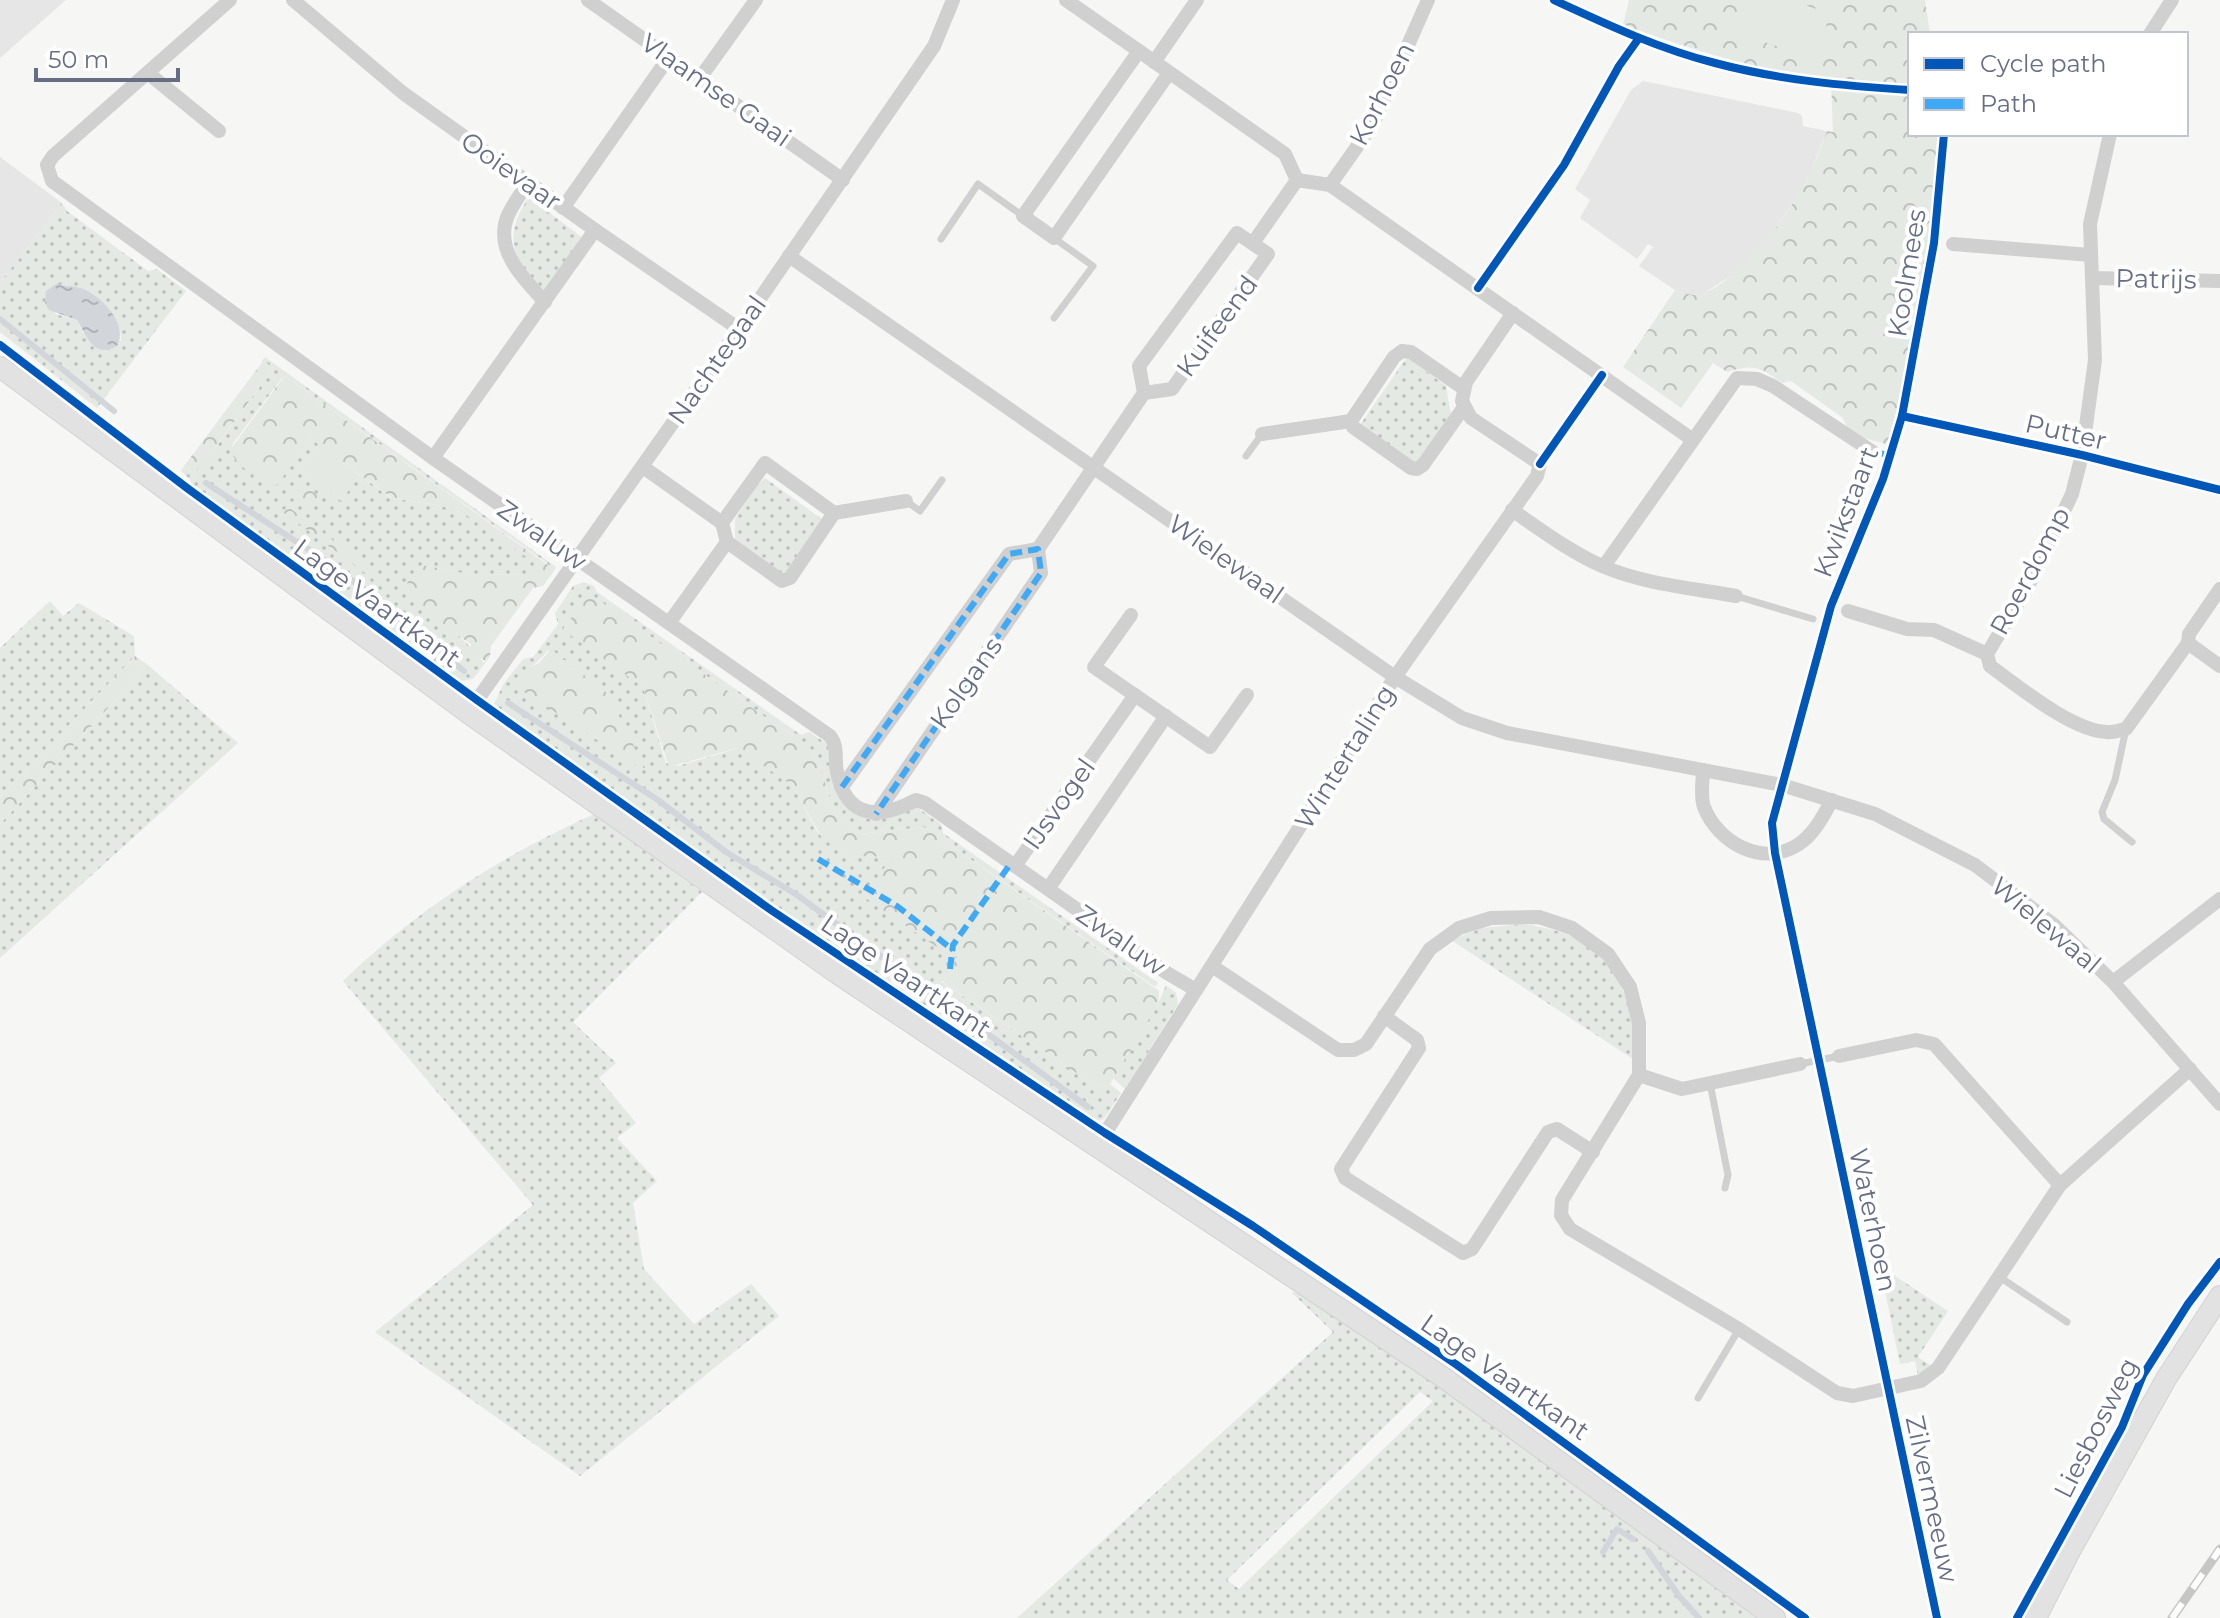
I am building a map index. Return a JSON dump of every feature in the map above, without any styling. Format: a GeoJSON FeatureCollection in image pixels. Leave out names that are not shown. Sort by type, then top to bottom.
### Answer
{"type":"FeatureCollection","features":[{"type":"Feature","properties":{"kind":"street"},"geometry":{"type":"LineString","coordinates":[[219,131],[148,73],[230,0]]}},
{"type":"Feature","properties":{"kind":"street","name":"Ooievaar"},"geometry":{"type":"LineString","coordinates":[[293,0],[403,93],[739,329]]}},
{"type":"Feature","properties":{"kind":"street","name":"Vlaamse Gaai"},"geometry":{"type":"LineString","coordinates":[[588,0],[843,180]]}},
{"type":"Feature","properties":{"kind":"street"},"geometry":{"type":"LineString","coordinates":[[700,78],[756,0]]}},
{"type":"Feature","properties":{"kind":"street","name":"Nachtegaal"},"geometry":{"type":"LineString","coordinates":[[468,713],[843,180],[934,46],[953,0]]}},
{"type":"Feature","properties":{"kind":"street"},"geometry":{"type":"LineString","coordinates":[[1066,0],[1285,154],[1297,180],[1330,185],[1586,359],[1693,440]]}},
{"type":"Feature","properties":{"kind":"street"},"geometry":{"type":"LineString","coordinates":[[1154,62],[1197,0]]}},
{"type":"Feature","properties":{"kind":"street","name":"Korhoen"},"geometry":{"type":"LineString","coordinates":[[1330,185],[1373,124],[1428,0]]}},
{"type":"Feature","properties":{"kind":"street"},"geometry":{"type":"LineString","coordinates":[[2151,32],[2172,0]]}},
{"type":"Feature","properties":{"kind":"street"},"geometry":{"type":"LineString","coordinates":[[1139,51],[1023,216],[1054,238],[1169,73]]}},
{"type":"Feature","properties":{"kind":"street"},"geometry":{"type":"LineString","coordinates":[[563,208],[669,57]]}},
{"type":"Feature","properties":{"kind":"street","name":"Zwaluw"},"geometry":{"type":"LineString","coordinates":[[148,73],[53,156],[47,165],[52,181],[433,458],[830,736],[837,745],[837,772],[842,787]]}},
{"type":"Feature","properties":{"kind":"street","name":"Roerdomp"},"geometry":{"type":"LineString","coordinates":[[2110,136],[2090,224],[2095,360],[2082,455],[2072,494],[2030,582],[1987,654],[1990,666],[2076,723],[2106,732],[2126,729]]}},
{"type":"Feature","properties":{"kind":"street","name":"Kuifeend"},"geometry":{"type":"LineString","coordinates":[[1253,243],[1297,180]]}},
{"type":"Feature","properties":{"kind":"street"},"geometry":{"type":"LineString","coordinates":[[528,183],[506,217],[505,245],[515,270],[545,302]]}},
{"type":"Feature","properties":{"kind":"street"},"geometry":{"type":"LineString","coordinates":[[433,458],[595,230]]}},
{"type":"Feature","properties":{"kind":"street","name":"Kuifeend"},"geometry":{"type":"LineString","coordinates":[[1093,466],[1144,393],[1139,366],[1237,233],[1268,254],[1172,389],[1144,393]]}},
{"type":"Feature","properties":{"kind":"street","name":"Koolmees"},"geometry":{"type":"LineString","coordinates":[[1953,244],[2090,255]]}},
{"type":"Feature","properties":{"kind":"street","name":"Wielewaal"},"geometry":{"type":"LineString","coordinates":[[789,256],[1395,677],[1462,718],[1507,733],[1782,785],[1875,814],[1975,865],[2054,925],[2113,982],[2220,1104]]}},
{"type":"Feature","properties":{"kind":"street","name":"Patrijs"},"geometry":{"type":"LineString","coordinates":[[2093,278],[2220,281]]}},
{"type":"Feature","properties":{"kind":"street"},"geometry":{"type":"LineString","coordinates":[[1351,421],[1353,427],[1411,468],[1417,469],[1423,465],[1464,407],[1463,388],[1511,308]]}},
{"type":"Feature","properties":{"kind":"street"},"geometry":{"type":"LineString","coordinates":[[1262,434],[1351,421],[1394,357],[1402,351],[1411,352],[1463,388]]}},
{"type":"Feature","properties":{"kind":"street","name":"Lage Vaartkant"},"geometry":{"type":"LineString","coordinates":[[0,367],[468,713],[838,974],[1444,1378],[1775,1618]]}},
{"type":"Feature","properties":{"kind":"street"},"geometry":{"type":"LineString","coordinates":[[1604,566],[1737,378],[1744,376],[1773,386],[1873,452]]}},
{"type":"Feature","properties":{"kind":"street","name":"Wintertaling"},"geometry":{"type":"LineString","coordinates":[[1097,1146],[1395,677],[1537,476],[1540,464],[1471,418],[1464,407]]}},
{"type":"Feature","properties":{"kind":"street"},"geometry":{"type":"LineString","coordinates":[[722,523],[765,463],[834,513],[906,501]]}},
{"type":"Feature","properties":{"kind":"street","name":"Kolgans"},"geometry":{"type":"LineString","coordinates":[[876,814],[1041,573],[1038,549],[1093,466]]}},
{"type":"Feature","properties":{"kind":"street"},"geometry":{"type":"LineString","coordinates":[[643,467],[722,523],[727,542],[782,581],[790,578],[834,513]]}},
{"type":"Feature","properties":{"kind":"street"},"geometry":{"type":"LineString","coordinates":[[1512,510],[1560,543],[1604,566],[1634,577],[1736,596]]}},
{"type":"Feature","properties":{"kind":"street"},"geometry":{"type":"LineString","coordinates":[[669,623],[727,542]]}},
{"type":"Feature","properties":{"kind":"street","name":"Kolgans"},"geometry":{"type":"LineString","coordinates":[[842,787],[1009,554],[1038,549]]}},
{"type":"Feature","properties":{"kind":"street"},"geometry":{"type":"LineString","coordinates":[[2126,729],[2188,643],[2189,634],[2220,589]]}},
{"type":"Feature","properties":{"kind":"street","name":"Kwikstaart"},"geometry":{"type":"LineString","coordinates":[[1848,611],[1907,629],[1934,630],[1987,654]]}},
{"type":"Feature","properties":{"kind":"street"},"geometry":{"type":"LineString","coordinates":[[1131,615],[1094,667],[1210,747],[1247,695]]}},
{"type":"Feature","properties":{"kind":"street"},"geometry":{"type":"LineString","coordinates":[[2188,643],[2220,666]]}},
{"type":"Feature","properties":{"kind":"street","name":"IJsvogel"},"geometry":{"type":"LineString","coordinates":[[1135,695],[1015,866],[1048,889],[1166,716]]}},
{"type":"Feature","properties":{"kind":"street"},"geometry":{"type":"LineString","coordinates":[[1703,770],[1703,804],[1716,831],[1743,850],[1775,853],[1798,845],[1817,828],[1832,800]]}},
{"type":"Feature","properties":{"kind":"street"},"geometry":{"type":"LineString","coordinates":[[842,787],[856,806],[876,814],[891,812],[916,800],[925,803],[1015,866]]}},
{"type":"Feature","properties":{"kind":"street","name":"Zwaluw"},"geometry":{"type":"LineString","coordinates":[[1048,889],[1196,990]]}},
{"type":"Feature","properties":{"kind":"street"},"geometry":{"type":"LineString","coordinates":[[2113,982],[2220,899]]}},
{"type":"Feature","properties":{"kind":"street"},"geometry":{"type":"LineString","coordinates":[[1212,966],[1338,1050],[1354,1050],[1366,1044],[1430,949],[1459,928],[1491,918],[1539,917],[1572,928],[1608,954],[1630,987],[1639,1023],[1639,1075],[1682,1089],[1800,1064]]}},
{"type":"Feature","properties":{"kind":"street"},"geometry":{"type":"LineString","coordinates":[[1384,1016],[1417,1040],[1419,1048],[1341,1169],[1345,1178],[1463,1253],[1472,1249],[1548,1132],[1557,1129],[1593,1152]]}},
{"type":"Feature","properties":{"kind":"street"},"geometry":{"type":"LineString","coordinates":[[1839,1056],[1916,1040],[1934,1044],[2060,1185]]}},
{"type":"Feature","properties":{"kind":"street","name":"Zilvermeeuw"},"geometry":{"type":"LineString","coordinates":[[1639,1075],[1562,1200],[1561,1215],[1570,1229],[1739,1329],[1837,1393],[1853,1396],[1921,1381],[1938,1368],[2060,1185],[2190,1069]]}},
{"type":"Feature","properties":{"kind":"street","name":"Liesbosweg"},"geometry":{"type":"LineString","coordinates":[[2036,1618],[2166,1379],[2220,1296]]}},
{"type":"Feature","properties":{"kind":"lane"},"geometry":{"type":"LineString","coordinates":[[941,239],[978,184],[1023,216]]}},
{"type":"Feature","properties":{"kind":"lane"},"geometry":{"type":"LineString","coordinates":[[1054,238],[1093,266],[1054,318]]}},
{"type":"Feature","properties":{"kind":"lane"},"geometry":{"type":"LineString","coordinates":[[1246,456],[1262,434]]}},
{"type":"Feature","properties":{"kind":"lane"},"geometry":{"type":"LineString","coordinates":[[906,501],[920,511],[942,480]]}},
{"type":"Feature","properties":{"kind":"lane"},"geometry":{"type":"LineString","coordinates":[[1736,596],[1813,619]]}},
{"type":"Feature","properties":{"kind":"lane"},"geometry":{"type":"LineString","coordinates":[[2126,729],[2115,780],[2102,812],[2104,819],[2132,842]]}},
{"type":"Feature","properties":{"kind":"lane"},"geometry":{"type":"LineString","coordinates":[[1800,1064],[1839,1056]]}},
{"type":"Feature","properties":{"kind":"lane"},"geometry":{"type":"LineString","coordinates":[[1710,1083],[1728,1175],[1725,1188]]}},
{"type":"Feature","properties":{"kind":"lane"},"geometry":{"type":"LineString","coordinates":[[1998,1276],[2067,1322]]}},
{"type":"Feature","properties":{"kind":"lane"},"geometry":{"type":"LineString","coordinates":[[1698,1398],[1739,1329]]}},
{"type":"Feature","properties":{"kind":"shaded area"},"geometry":{"type":"Polygon","coordinates":[[[0,0],[66,0],[0,58],[0,0]]]}},
{"type":"Feature","properties":{"kind":"shaded area"},"geometry":{"type":"Polygon","coordinates":[[[1643,81],[1798,113],[1802,116],[1803,126],[1827,131],[1805,185],[1765,244],[1732,275],[1703,294],[1686,294],[1675,290],[1639,266],[1653,247],[1648,244],[1637,259],[1580,218],[1590,200],[1575,189],[1631,90],[1643,81]]]}},
{"type":"Feature","properties":{"kind":"shaded area"},"geometry":{"type":"Polygon","coordinates":[[[0,157],[62,203],[0,283],[0,157]]]}},
{"type":"Feature","properties":{"kind":"green space"},"geometry":{"type":"Polygon","coordinates":[[[1629,0],[1925,0],[1930,32],[1908,32],[1908,136],[1940,136],[1938,173],[1930,250],[1917,328],[1890,441],[1886,444],[1849,434],[1843,418],[1791,381],[1782,383],[1756,368],[1727,372],[1713,363],[1681,408],[1623,367],[1675,290],[1696,295],[1714,288],[1736,271],[1766,240],[1801,189],[1827,131],[1833,132],[1831,79],[1777,71],[1725,58],[1623,25],[1629,0]]]}},
{"type":"Feature","properties":{"kind":"green space"},"geometry":{"type":"Polygon","coordinates":[[[1744,0],[1789,0],[1829,13],[1823,41],[1820,41],[1815,59],[1734,32],[1740,14],[1737,13],[1744,0]]]}},
{"type":"Feature","properties":{"kind":"green space"},"geometry":{"type":"Polygon","coordinates":[[[529,197],[584,239],[545,292],[525,270],[514,248],[515,224],[529,197]]]}},
{"type":"Feature","properties":{"kind":"green space"},"geometry":{"type":"Polygon","coordinates":[[[62,203],[67,211],[148,271],[157,269],[186,291],[97,408],[0,332],[0,283],[62,203]],[[60,284],[55,314],[77,320],[83,333],[121,341],[119,326],[98,298],[82,289],[60,284]]]}},
{"type":"Feature","properties":{"kind":"green space"},"geometry":{"type":"Polygon","coordinates":[[[265,357],[556,567],[551,576],[548,564],[286,377],[282,378],[234,442],[233,458],[254,475],[276,485],[311,439],[320,445],[301,471],[341,500],[360,475],[391,498],[442,506],[465,514],[536,563],[527,574],[472,575],[422,565],[408,583],[425,604],[486,662],[473,679],[461,681],[192,486],[190,479],[181,471],[184,466],[193,473],[213,451],[273,369],[262,361],[265,357]]]}},
{"type":"Feature","properties":{"kind":"green space"},"geometry":{"type":"Polygon","coordinates":[[[1407,357],[1446,386],[1452,421],[1415,464],[1360,425],[1407,357]]]}},
{"type":"Feature","properties":{"kind":"green space"},"geometry":{"type":"Polygon","coordinates":[[[264,360],[273,369],[214,449],[214,464],[197,468],[193,473],[184,466],[264,360]]]}},
{"type":"Feature","properties":{"kind":"green space"},"geometry":{"type":"Polygon","coordinates":[[[286,377],[552,568],[553,572],[543,586],[533,588],[491,646],[486,662],[470,651],[471,644],[427,610],[407,583],[422,565],[472,575],[527,574],[535,563],[465,514],[442,506],[392,498],[311,439],[276,486],[243,467],[230,450],[286,377]]]}},
{"type":"Feature","properties":{"kind":"green space"},"geometry":{"type":"Polygon","coordinates":[[[320,445],[360,475],[341,501],[301,471],[320,445]]]}},
{"type":"Feature","properties":{"kind":"green space"},"geometry":{"type":"Polygon","coordinates":[[[765,478],[822,519],[783,576],[735,542],[735,519],[756,486],[765,478]]]}},
{"type":"Feature","properties":{"kind":"green space"},"geometry":{"type":"Polygon","coordinates":[[[303,485],[319,496],[308,510],[293,499],[303,485]]]}},
{"type":"Feature","properties":{"kind":"green space"},"geometry":{"type":"Polygon","coordinates":[[[287,506],[385,579],[381,585],[283,512],[287,506]]]}},
{"type":"Feature","properties":{"kind":"green space"},"geometry":{"type":"Polygon","coordinates":[[[584,582],[594,586],[597,592],[801,735],[809,732],[829,745],[844,798],[862,817],[875,819],[892,816],[915,806],[941,824],[943,833],[1158,983],[1155,987],[924,827],[860,834],[835,814],[815,752],[589,594],[563,629],[643,687],[666,763],[678,766],[739,748],[792,785],[818,833],[848,856],[892,857],[958,957],[942,982],[1097,1087],[1104,1088],[1110,1084],[1121,1093],[1104,1119],[1095,1121],[1080,1112],[837,949],[493,706],[504,683],[523,659],[533,657],[558,624],[555,613],[573,586],[584,582]],[[548,650],[513,683],[640,768],[548,650]]]}},
{"type":"Feature","properties":{"kind":"green space"},"geometry":{"type":"Polygon","coordinates":[[[587,594],[815,752],[835,814],[860,834],[924,827],[1159,991],[1159,1002],[1110,1084],[1104,1088],[1097,1087],[944,983],[943,979],[958,957],[950,956],[864,897],[892,857],[848,856],[822,838],[792,785],[737,748],[669,767],[643,687],[563,630],[587,594]]]}},
{"type":"Feature","properties":{"kind":"green space"},"geometry":{"type":"Polygon","coordinates":[[[50,601],[63,616],[79,603],[134,636],[135,656],[0,797],[0,648],[50,601]]]}},
{"type":"Feature","properties":{"kind":"green space"},"geometry":{"type":"Polygon","coordinates":[[[551,649],[608,694],[645,768],[640,768],[512,684],[524,670],[539,663],[551,649]]]}},
{"type":"Feature","properties":{"kind":"green space"},"geometry":{"type":"Polygon","coordinates":[[[135,656],[148,665],[0,824],[0,797],[135,656]]]}},
{"type":"Feature","properties":{"kind":"green space"},"geometry":{"type":"Polygon","coordinates":[[[148,665],[238,743],[0,958],[0,824],[148,665]]]}},
{"type":"Feature","properties":{"kind":"green space"},"geometry":{"type":"Polygon","coordinates":[[[594,814],[702,892],[573,1022],[616,1063],[599,1078],[636,1123],[617,1138],[657,1181],[633,1203],[644,1269],[694,1324],[751,1284],[779,1316],[580,1476],[375,1332],[533,1205],[343,981],[401,930],[461,887],[525,848],[594,814]]]}},
{"type":"Feature","properties":{"kind":"green space"},"geometry":{"type":"Polygon","coordinates":[[[1522,924],[1576,938],[1605,960],[1615,974],[1629,1007],[1636,1061],[1451,940],[1482,928],[1522,924]]]}},
{"type":"Feature","properties":{"kind":"green space"},"geometry":{"type":"Polygon","coordinates":[[[1166,985],[1176,993],[1178,1004],[1125,1089],[1113,1078],[1166,985]]]}},
{"type":"Feature","properties":{"kind":"green space"},"geometry":{"type":"Polygon","coordinates":[[[1880,1266],[1948,1311],[1918,1357],[1931,1366],[1918,1376],[1915,1361],[1900,1364],[1880,1266]]]}},
{"type":"Feature","properties":{"kind":"green space"},"geometry":{"type":"Polygon","coordinates":[[[1305,1292],[1602,1501],[1756,1618],[1017,1618],[1333,1332],[1292,1293],[1305,1292]],[[1420,1392],[1227,1580],[1239,1589],[1433,1401],[1420,1392]]]}},
{"type":"Feature","properties":{"kind":"water"},"geometry":{"type":"Polygon","coordinates":[[[56,284],[78,287],[100,299],[120,330],[117,346],[102,350],[97,348],[77,320],[49,310],[45,303],[46,291],[56,284]]]}},
{"type":"Feature","properties":{"kind":"waterway"},"geometry":{"type":"LineString","coordinates":[[0,319],[114,411]]}},
{"type":"Feature","properties":{"kind":"waterway"},"geometry":{"type":"LineString","coordinates":[[206,483],[337,568],[464,671]]}},
{"type":"Feature","properties":{"kind":"waterway"},"geometry":{"type":"LineString","coordinates":[[508,703],[658,800],[726,852],[797,895],[1088,1107]]}},
{"type":"Feature","properties":{"kind":"waterway"},"geometry":{"type":"LineString","coordinates":[[1603,1552],[1617,1529],[1633,1539]]}},
{"type":"Feature","properties":{"kind":"waterway"},"geometry":{"type":"LineString","coordinates":[[1648,1551],[1679,1596],[1699,1618]]}},
{"type":"Feature","properties":{"kind":"railway"},"geometry":{"type":"LineString","coordinates":[[2172,1618],[2220,1549]]}},
{"type":"Feature","properties":{"kind":"marked path"},"geometry":{"type":"LineString","coordinates":[[1873,452],[1890,455]]}},
{"type":"Feature","properties":{"kind":"marked path"},"geometry":{"type":"LineString","coordinates":[[842,787],[1009,554],[1038,549],[1041,573],[876,814]]}},
{"type":"Feature","properties":{"kind":"marked path"},"geometry":{"type":"LineString","coordinates":[[818,859],[897,906],[953,950]]}},
{"type":"Feature","properties":{"kind":"marked path"},"geometry":{"type":"LineString","coordinates":[[950,969],[953,945],[1011,863]]}},
{"type":"Feature","properties":{"kind":"cycle path"},"geometry":{"type":"LineString","coordinates":[[1554,0],[1653,43],[1715,63],[1812,81],[1908,90]]}},
{"type":"Feature","properties":{"kind":"cycle path"},"geometry":{"type":"LineString","coordinates":[[1478,288],[1564,165],[1619,66],[1639,38]]}},
{"type":"Feature","properties":{"kind":"cycle path","name":"Waterhoen"},"geometry":{"type":"LineString","coordinates":[[1937,1618],[1775,853],[1772,823],[1831,606],[1883,479],[1902,416],[1934,243],[1944,136]]}},
{"type":"Feature","properties":{"kind":"cycle path"},"geometry":{"type":"LineString","coordinates":[[0,345],[187,488],[771,910],[1105,1133],[1253,1226],[1457,1365],[1805,1618]]}},
{"type":"Feature","properties":{"kind":"cycle path"},"geometry":{"type":"LineString","coordinates":[[1540,464],[1602,375]]}},
{"type":"Feature","properties":{"kind":"cycle path","name":"Putter"},"geometry":{"type":"LineString","coordinates":[[1902,416],[2082,455],[2220,490]]}},
{"type":"Feature","properties":{"kind":"cycle path"},"geometry":{"type":"LineString","coordinates":[[2017,1618],[2122,1427],[2143,1375],[2188,1304],[2220,1262]]}}]}
